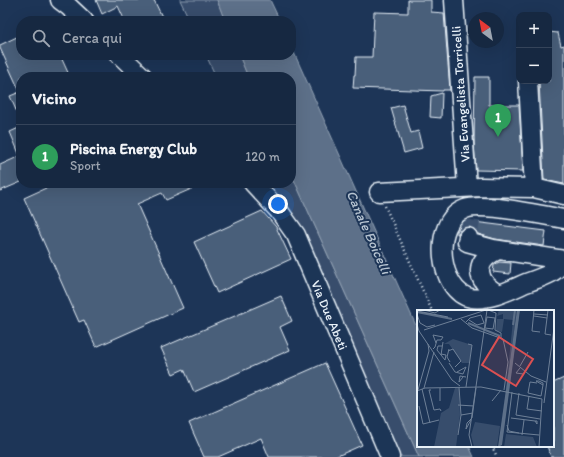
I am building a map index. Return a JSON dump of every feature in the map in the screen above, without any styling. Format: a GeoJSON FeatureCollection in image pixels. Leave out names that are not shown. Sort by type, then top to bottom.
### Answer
{"type":"FeatureCollection","features":[{"type":"Feature","properties":{"kind":"street"},"geometry":{"type":"LineString","coordinates":[[60,0],[79,16]]}},
{"type":"Feature","properties":{"kind":"street","name":"Via Evangelista Torricelli"},"geometry":{"type":"LineString","coordinates":[[454,0],[466,187]]}},
{"type":"Feature","properties":{"kind":"street"},"geometry":{"type":"LineString","coordinates":[[125,60],[138,72]]}},
{"type":"Feature","properties":{"kind":"street"},"geometry":{"type":"LineString","coordinates":[[528,84],[534,188]]}},
{"type":"Feature","properties":{"kind":"street"},"geometry":{"type":"LineString","coordinates":[[379,192],[481,187],[534,188],[564,195]]}},
{"type":"Feature","properties":{"kind":"street","name":"Via Due Abeti"},"geometry":{"type":"LineString","coordinates":[[258,188],[279,211],[292,227],[296,235],[390,457]]}},
{"type":"Feature","properties":{"kind":"street"},"geometry":{"type":"LineString","coordinates":[[470,221],[498,208],[564,219]]}},
{"type":"Feature","properties":{"kind":"street"},"geometry":{"type":"LineString","coordinates":[[465,209],[470,221],[467,242],[498,250],[564,260],[562,265],[550,273],[498,294],[479,298],[466,297],[456,290],[451,282],[443,260],[443,236],[450,221],[465,209]]}},
{"type":"Feature","properties":{"kind":"street"},"geometry":{"type":"LineString","coordinates":[[498,250],[486,257],[482,262],[480,274],[485,284],[498,294]]}},
{"type":"Feature","properties":{"kind":"path"},"geometry":{"type":"LineString","coordinates":[[379,192],[432,310]]}},
{"type":"Feature","properties":{"kind":"path"},"geometry":{"type":"LineString","coordinates":[[492,447],[497,457]]}},
{"type":"Feature","properties":{"kind":"shaded area"},"geometry":{"type":"Polygon","coordinates":[[[180,0],[217,0],[223,16],[188,16],[180,0]]]}},
{"type":"Feature","properties":{"kind":"shaded area"},"geometry":{"type":"Polygon","coordinates":[[[208,60],[241,60],[246,72],[214,72],[208,60]]]}},
{"type":"Feature","properties":{"kind":"shaded area"},"geometry":{"type":"Polygon","coordinates":[[[296,184],[419,457],[397,457],[286,209],[270,188],[296,188],[296,184]]]}},
{"type":"Feature","properties":{"kind":"water"},"geometry":{"type":"Polygon","coordinates":[[[217,0],[270,0],[278,16],[223,16],[217,0]]]}},
{"type":"Feature","properties":{"kind":"water","name":"Canale Boicelli"},"geometry":{"type":"Polygon","coordinates":[[[296,57],[417,328],[417,447],[469,447],[474,457],[419,457],[296,184],[296,72],[246,72],[241,60],[296,60],[296,57]]]}},
{"type":"Feature","properties":{"kind":"building"},"geometry":{"type":"Polygon","coordinates":[[[96,0],[154,0],[162,16],[123,16],[118,6],[102,14],[96,0]]]}},
{"type":"Feature","properties":{"kind":"building"},"geometry":{"type":"Polygon","coordinates":[[[408,0],[431,0],[431,12],[444,13],[450,90],[353,88],[356,57],[372,57],[374,12],[408,13],[408,0]]]}},
{"type":"Feature","properties":{"kind":"building"},"geometry":{"type":"Polygon","coordinates":[[[552,32],[558,33],[561,46],[564,45],[564,184],[544,180],[539,84],[552,84],[552,32]]]}},
{"type":"Feature","properties":{"kind":"building"},"geometry":{"type":"Polygon","coordinates":[[[16,37],[16,60],[62,60],[68,72],[16,72],[16,83],[0,45],[16,37]]]}},
{"type":"Feature","properties":{"kind":"building"},"geometry":{"type":"Polygon","coordinates":[[[475,77],[489,77],[489,105],[519,105],[523,171],[476,170],[474,143],[475,77]]]}},
{"type":"Feature","properties":{"kind":"building"},"geometry":{"type":"Polygon","coordinates":[[[442,93],[441,118],[430,117],[431,96],[442,93]]]}},
{"type":"Feature","properties":{"kind":"building"},"geometry":{"type":"Polygon","coordinates":[[[16,94],[16,110],[10,96],[16,94]]]}},
{"type":"Feature","properties":{"kind":"building"},"geometry":{"type":"Polygon","coordinates":[[[403,105],[411,133],[418,131],[422,148],[404,153],[391,108],[403,105]]]}},
{"type":"Feature","properties":{"kind":"building"},"geometry":{"type":"Polygon","coordinates":[[[16,129],[16,146],[10,132],[16,129]]]}},
{"type":"Feature","properties":{"kind":"building"},"geometry":{"type":"Polygon","coordinates":[[[16,158],[16,184],[0,191],[0,165],[16,158]]]}},
{"type":"Feature","properties":{"kind":"building"},"geometry":{"type":"Polygon","coordinates":[[[46,188],[194,188],[166,200],[162,193],[137,204],[183,308],[96,347],[84,320],[79,322],[24,198],[46,188]]]}},
{"type":"Feature","properties":{"kind":"building"},"geometry":{"type":"Polygon","coordinates":[[[262,211],[276,227],[291,259],[217,293],[194,242],[262,211]]]}},
{"type":"Feature","properties":{"kind":"building"},"geometry":{"type":"Polygon","coordinates":[[[466,221],[546,231],[544,246],[495,239],[478,234],[475,229],[470,227],[464,227],[457,234],[457,231],[466,221]]]}},
{"type":"Feature","properties":{"kind":"building"},"geometry":{"type":"Polygon","coordinates":[[[499,262],[511,263],[510,274],[493,272],[494,265],[499,262]]]}},
{"type":"Feature","properties":{"kind":"building"},"geometry":{"type":"Polygon","coordinates":[[[281,296],[292,321],[280,327],[290,350],[194,392],[184,369],[173,374],[161,348],[281,296]]]}},
{"type":"Feature","properties":{"kind":"building"},"geometry":{"type":"Polygon","coordinates":[[[325,363],[362,445],[335,457],[269,457],[261,438],[218,457],[204,457],[189,423],[325,363]]]}},
{"type":"Feature","properties":{"kind":"building"},"geometry":{"type":"Polygon","coordinates":[[[564,378],[564,457],[551,457],[547,447],[554,447],[554,383],[564,378]]]}},
{"type":"Feature","properties":{"kind":"tunnel"},"geometry":{"type":"LineString","coordinates":[[468,237],[471,220]]}},
{"type":"Feature","properties":{"kind":"place","name":"Piscina Energy Club"},"geometry":{"type":"Point","coordinates":[498,137]}}]}
